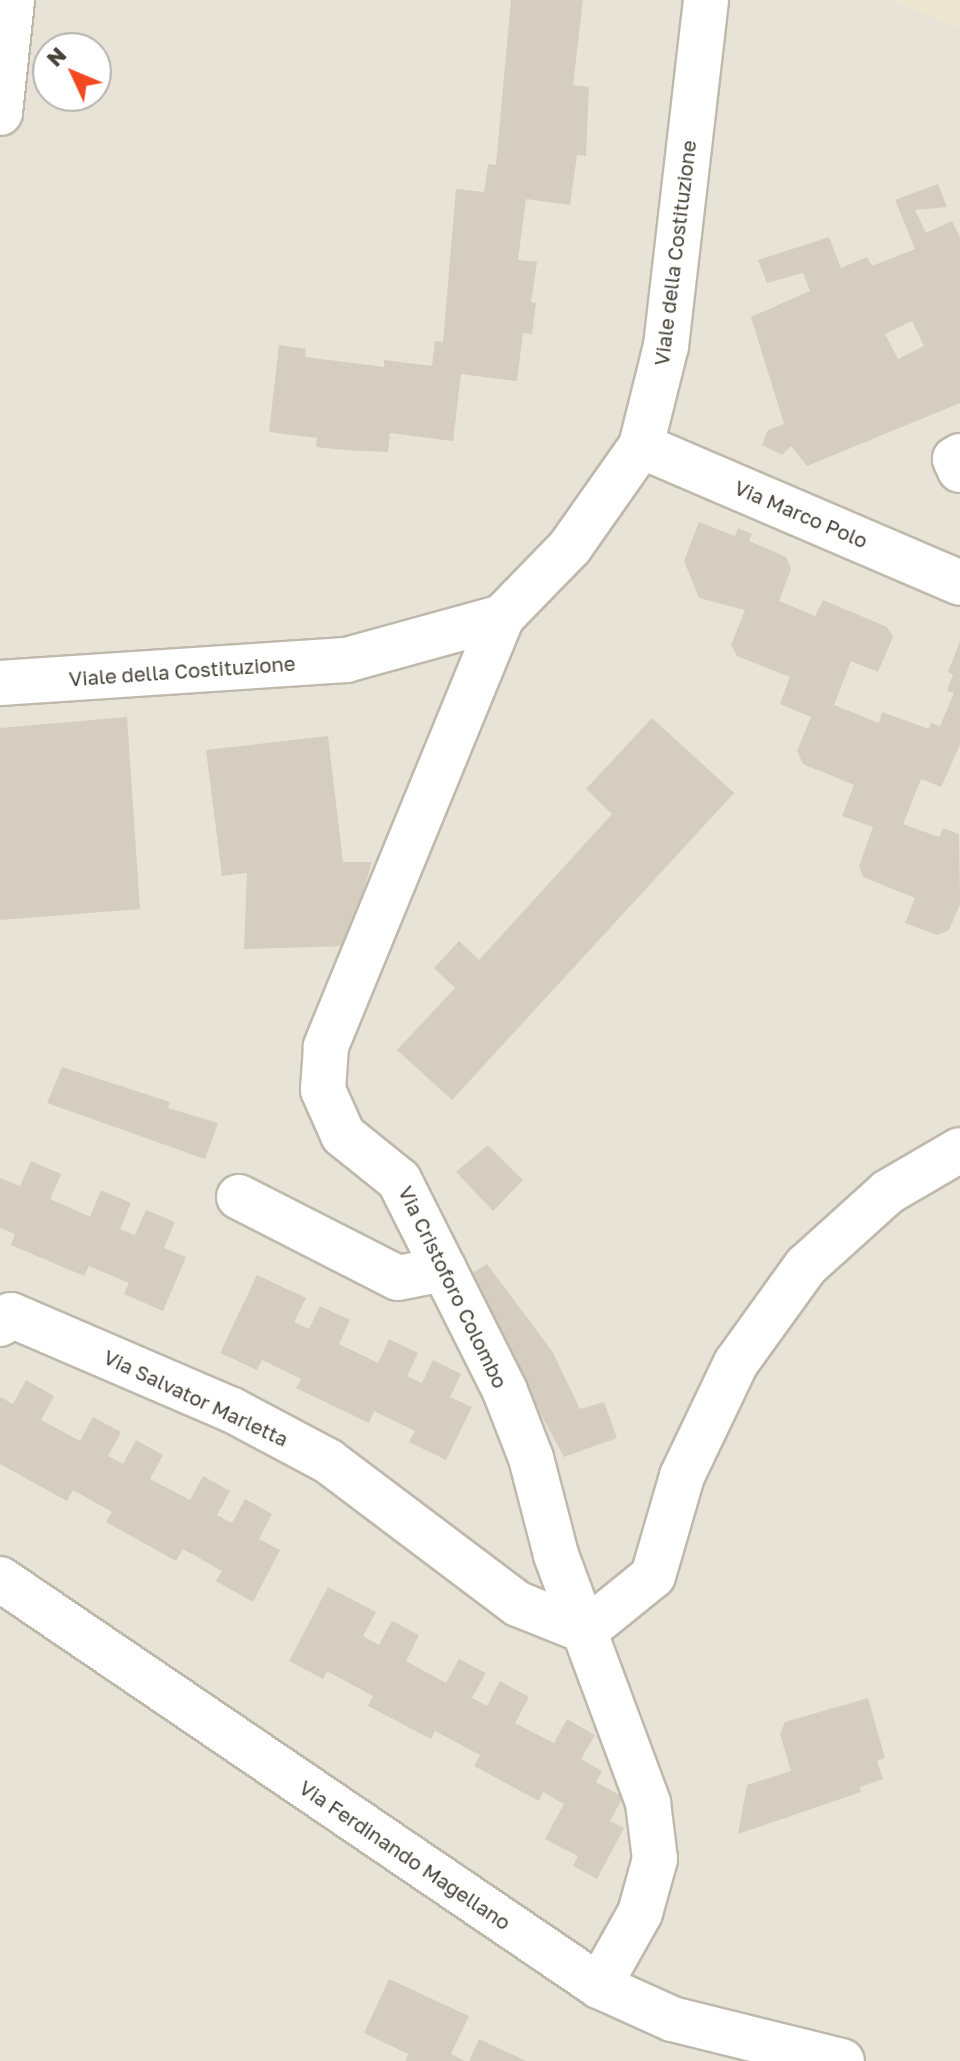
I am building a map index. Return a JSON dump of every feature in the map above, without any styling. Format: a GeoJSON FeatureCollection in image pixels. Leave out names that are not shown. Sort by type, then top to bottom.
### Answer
{"type":"FeatureCollection","features":[{"type":"Feature","properties":{"kind":"street"},"geometry":{"type":"LineString","coordinates":[[0,113],[12,0]]}},
{"type":"Feature","properties":{"kind":"street","name":"Viale della Costituzione"},"geometry":{"type":"LineString","coordinates":[[0,683],[346,660],[502,617],[570,547],[641,446],[666,346],[706,0]]}},
{"type":"Feature","properties":{"kind":"street","name":"Via Marco Polo"},"geometry":{"type":"LineString","coordinates":[[641,446],[960,583]]}},
{"type":"Feature","properties":{"kind":"street"},"geometry":{"type":"LineString","coordinates":[[960,456],[955,459],[960,470]]}},
{"type":"Feature","properties":{"kind":"street","name":"Via Cristoforo Colombo"},"geometry":{"type":"LineString","coordinates":[[502,617],[326,1047],[323,1090],[343,1135],[399,1180],[520,1431],[556,1555],[648,1803],[655,1859],[640,1913],[599,1986]]}},
{"type":"Feature","properties":{"kind":"street"},"geometry":{"type":"LineString","coordinates":[[585,1631],[653,1576],[682,1476],[736,1363],[806,1266],[888,1192],[960,1150]]}},
{"type":"Feature","properties":{"kind":"street"},"geometry":{"type":"LineString","coordinates":[[239,1197],[398,1278],[444,1269]]}},
{"type":"Feature","properties":{"kind":"street","name":"Via Salvator Marletta"},"geometry":{"type":"LineString","coordinates":[[0,1324],[11,1315],[245,1417],[328,1461],[518,1604],[585,1631]]}},
{"type":"Feature","properties":{"kind":"street","name":"Via Ferdinando Magellano"},"geometry":{"type":"LineString","coordinates":[[0,1579],[599,1986],[672,2019],[842,2061]]}},
{"type":"Feature","properties":{"kind":"shaded area"},"geometry":{"type":"Polygon","coordinates":[[[0,0],[960,0],[960,2061],[0,2061],[0,0]]]}},
{"type":"Feature","properties":{"kind":"shaded area"},"geometry":{"type":"Polygon","coordinates":[[[891,0],[960,0],[960,29],[891,0]]]}},
{"type":"Feature","properties":{"kind":"building"},"geometry":{"type":"Polygon","coordinates":[[[511,0],[583,0],[573,85],[589,87],[586,156],[577,155],[570,205],[526,199],[518,260],[537,262],[531,302],[536,303],[532,334],[523,333],[517,381],[461,374],[453,441],[390,433],[388,452],[345,450],[316,447],[317,438],[269,432],[279,345],[306,349],[305,357],[384,367],[384,360],[432,366],[435,341],[443,342],[456,189],[484,192],[488,164],[496,165],[511,0]]]}},
{"type":"Feature","properties":{"kind":"building"},"geometry":{"type":"Polygon","coordinates":[[[938,184],[947,207],[915,210],[926,233],[952,221],[960,237],[960,403],[807,466],[791,446],[782,455],[762,445],[768,430],[784,424],[751,317],[810,291],[803,273],[767,283],[758,260],[829,237],[841,268],[867,257],[872,266],[915,249],[895,200],[938,184]],[[912,321],[885,334],[898,359],[924,346],[912,321]]]}},
{"type":"Feature","properties":{"kind":"building"},"geometry":{"type":"Polygon","coordinates":[[[699,522],[735,536],[738,528],[752,534],[749,541],[786,557],[791,569],[779,601],[815,616],[823,600],[887,627],[893,637],[878,672],[851,661],[834,705],[879,723],[882,712],[929,729],[931,723],[940,726],[954,693],[947,691],[953,675],[948,672],[960,641],[960,745],[941,787],[921,779],[903,824],[939,837],[943,828],[959,834],[960,904],[949,930],[937,935],[905,923],[915,898],[863,877],[859,866],[873,827],[842,816],[854,785],[803,764],[797,751],[811,717],[780,704],[790,677],[737,656],[731,645],[745,610],[699,598],[684,561],[699,522]]]}},
{"type":"Feature","properties":{"kind":"building"},"geometry":{"type":"Polygon","coordinates":[[[127,717],[140,909],[0,920],[0,728],[127,717]]]}},
{"type":"Feature","properties":{"kind":"building"},"geometry":{"type":"Polygon","coordinates":[[[652,718],[734,793],[452,1100],[397,1050],[455,988],[434,968],[459,941],[479,960],[612,814],[586,789],[652,718]]]}},
{"type":"Feature","properties":{"kind":"building"},"geometry":{"type":"Polygon","coordinates":[[[328,736],[343,862],[372,862],[347,946],[244,949],[247,873],[222,876],[206,750],[328,736]]]}},
{"type":"Feature","properties":{"kind":"building"},"geometry":{"type":"Polygon","coordinates":[[[62,1067],[170,1102],[168,1108],[218,1123],[205,1159],[47,1103],[62,1067]]]}},
{"type":"Feature","properties":{"kind":"building"},"geometry":{"type":"Polygon","coordinates":[[[488,1145],[523,1180],[493,1211],[456,1172],[488,1145]]]}},
{"type":"Feature","properties":{"kind":"building"},"geometry":{"type":"Polygon","coordinates":[[[31,1161],[61,1174],[50,1199],[90,1217],[101,1190],[131,1203],[120,1229],[135,1235],[146,1210],[175,1222],[164,1248],[186,1257],[163,1311],[124,1294],[129,1283],[89,1266],[84,1276],[11,1245],[15,1234],[0,1228],[0,1178],[20,1186],[31,1161]]]}},
{"type":"Feature","properties":{"kind":"building"},"geometry":{"type":"Polygon","coordinates":[[[487,1264],[552,1351],[580,1409],[604,1402],[617,1438],[564,1457],[466,1277],[487,1264]]]}},
{"type":"Feature","properties":{"kind":"building"},"geometry":{"type":"Polygon","coordinates":[[[257,1275],[306,1298],[294,1322],[309,1329],[320,1306],[350,1320],[339,1344],[378,1363],[389,1339],[418,1353],[407,1376],[422,1383],[433,1360],[461,1374],[450,1397],[472,1407],[446,1460],[409,1442],[415,1431],[374,1411],[369,1423],[296,1388],[301,1379],[262,1360],[257,1370],[220,1353],[257,1275]]]}},
{"type":"Feature","properties":{"kind":"building"},"geometry":{"type":"Polygon","coordinates":[[[26,1380],[54,1396],[41,1420],[80,1441],[93,1417],[121,1432],[108,1456],[123,1464],[136,1440],[163,1455],[150,1479],[190,1500],[203,1476],[230,1491],[217,1515],[232,1523],[245,1499],[272,1514],[259,1539],[280,1550],[253,1602],[216,1581],[222,1571],[183,1549],[176,1561],[106,1522],[112,1512],[73,1490],[67,1501],[0,1464],[0,1397],[13,1404],[26,1380]]]}},
{"type":"Feature","properties":{"kind":"building"},"geometry":{"type":"Polygon","coordinates":[[[328,1587],[376,1612],[363,1636],[379,1645],[392,1621],[419,1635],[406,1661],[446,1683],[459,1659],[486,1673],[472,1698],[487,1706],[500,1681],[529,1697],[515,1723],[554,1743],[567,1719],[595,1735],[581,1759],[602,1771],[596,1782],[623,1797],[610,1821],[624,1828],[597,1879],[573,1866],[578,1856],[545,1839],[564,1804],[543,1792],[539,1801],[474,1766],[480,1755],[435,1731],[431,1739],[368,1706],[373,1696],[327,1671],[323,1679],[289,1661],[328,1587]]]}},
{"type":"Feature","properties":{"kind":"building"},"geometry":{"type":"Polygon","coordinates":[[[868,1698],[885,1758],[877,1761],[883,1779],[860,1787],[861,1792],[738,1834],[747,1785],[791,1771],[780,1734],[785,1722],[868,1698]]]}},
{"type":"Feature","properties":{"kind":"building"},"geometry":{"type":"Polygon","coordinates":[[[389,1979],[469,2016],[451,2054],[465,2061],[405,2061],[408,2054],[364,2033],[389,1979]]]}},
{"type":"Feature","properties":{"kind":"building"},"geometry":{"type":"Polygon","coordinates":[[[479,2039],[526,2061],[469,2061],[479,2039]]]}}]}
